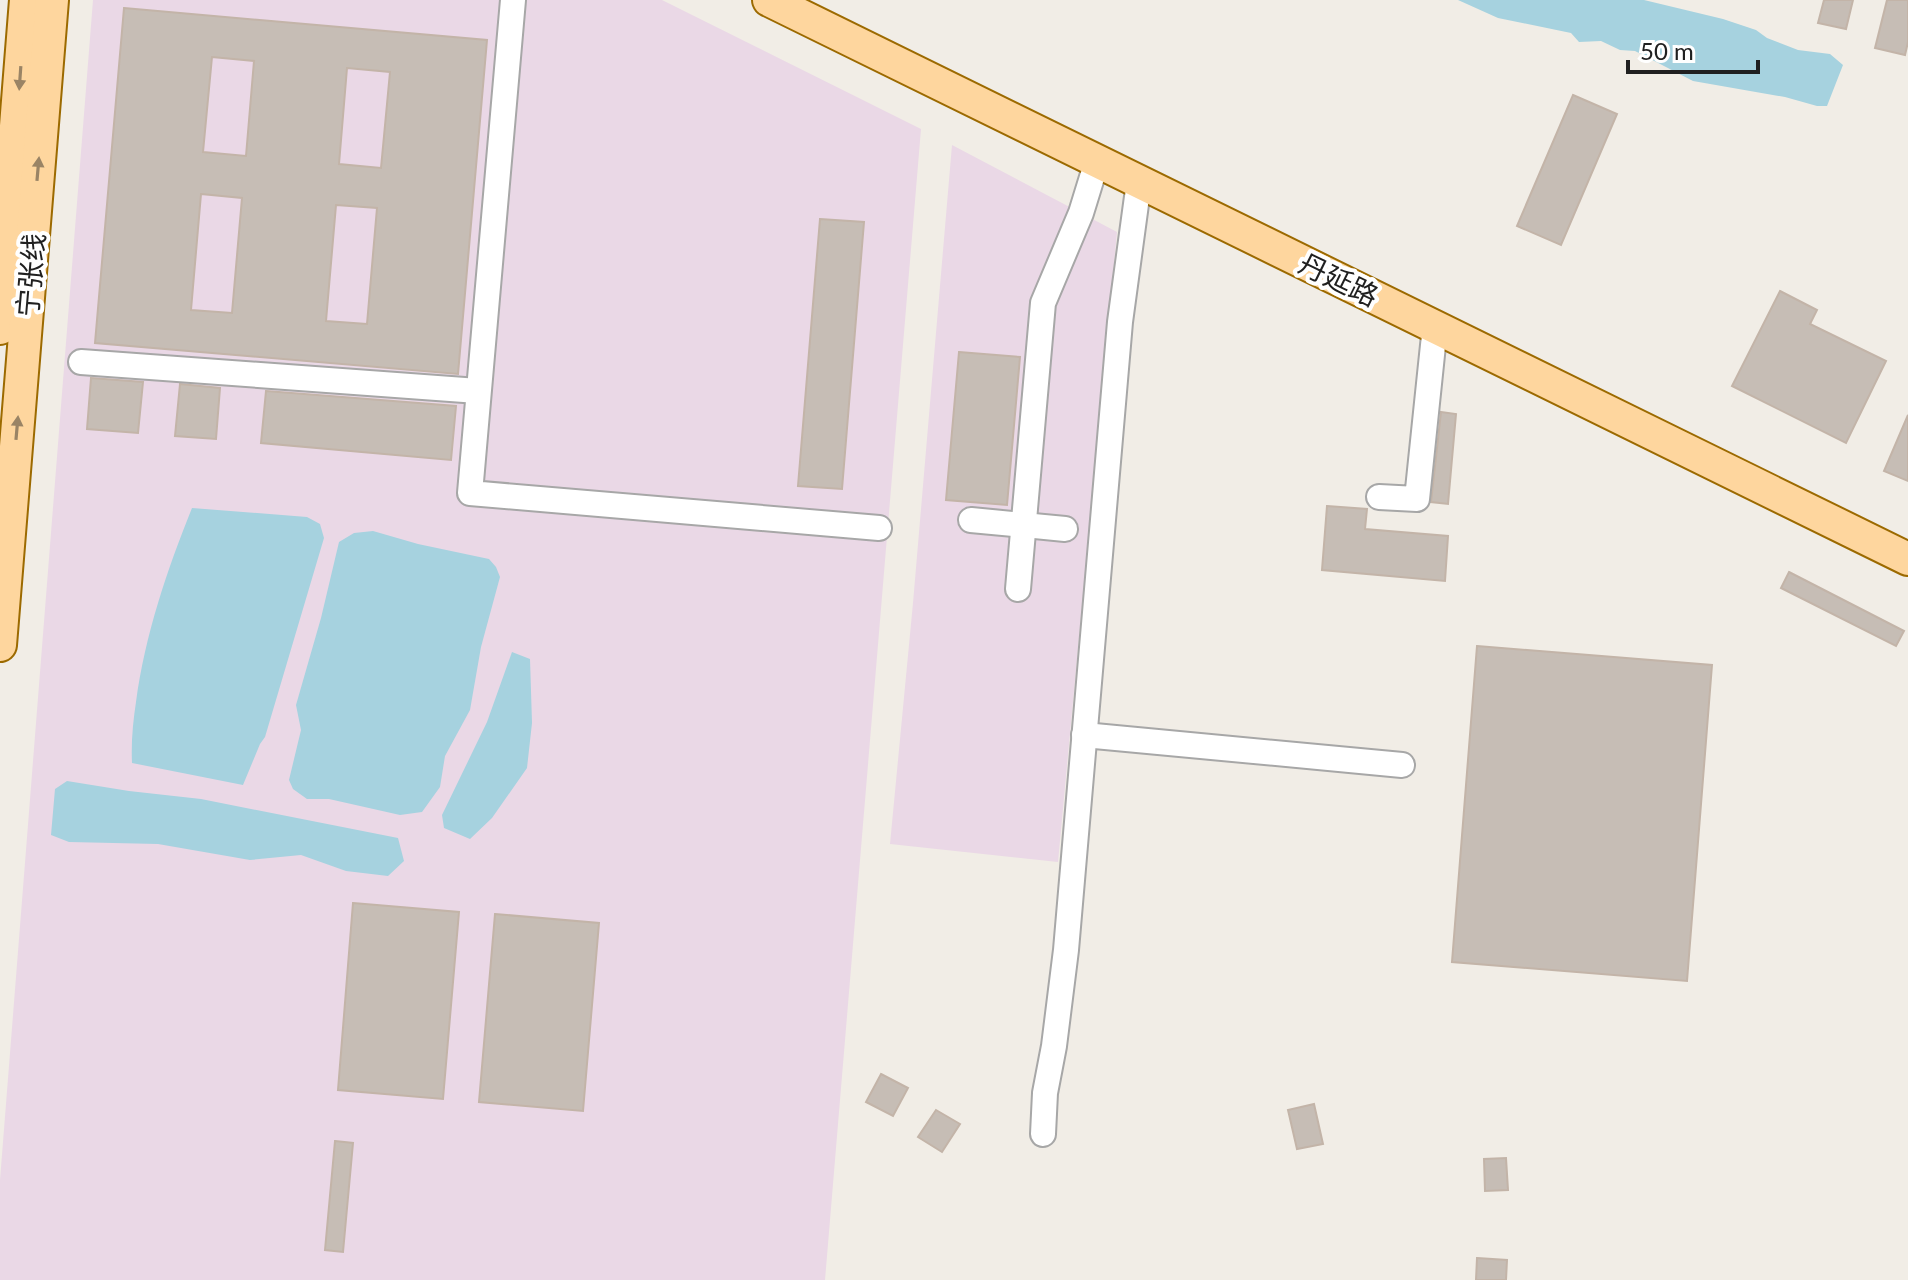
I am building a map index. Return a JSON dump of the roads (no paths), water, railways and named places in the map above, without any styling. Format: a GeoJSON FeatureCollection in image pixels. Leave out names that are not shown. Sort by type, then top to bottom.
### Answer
{"type":"FeatureCollection","features":[{"type":"Feature","properties":{"kind":"main road","name":"宁张线"},"geometry":{"type":"LineString","coordinates":[[0,328],[26,0]]}},
{"type":"Feature","properties":{"kind":"main road","name":"宁张线"},"geometry":{"type":"LineString","coordinates":[[0,645],[52,0]]}},
{"type":"Feature","properties":{"kind":"main road","name":"丹延路"},"geometry":{"type":"LineString","coordinates":[[769,0],[1908,559]]}},
{"type":"Feature","properties":{"kind":"street"},"geometry":{"type":"LineString","coordinates":[[513,0],[470,493],[879,528]]}},
{"type":"Feature","properties":{"kind":"street"},"geometry":{"type":"LineString","coordinates":[[1018,589],[1043,303],[1081,213],[1097,161]]}},
{"type":"Feature","properties":{"kind":"street"},"geometry":{"type":"LineString","coordinates":[[1043,1134],[1045,1093],[1066,950],[1120,322],[1139,182]]}},
{"type":"Feature","properties":{"kind":"street"},"geometry":{"type":"LineString","coordinates":[[1379,497],[1417,499],[1435,326]]}},
{"type":"Feature","properties":{"kind":"street"},"geometry":{"type":"LineString","coordinates":[[81,362],[478,391]]}},
{"type":"Feature","properties":{"kind":"street"},"geometry":{"type":"LineString","coordinates":[[971,520],[1065,529]]}},
{"type":"Feature","properties":{"kind":"street"},"geometry":{"type":"LineString","coordinates":[[1084,735],[1402,765]]}},
{"type":"Feature","properties":{"kind":"water"},"geometry":{"type":"Polygon","coordinates":[[[1458,0],[1644,0],[1723,19],[1756,30],[1767,38],[1798,50],[1830,54],[1843,65],[1827,106],[1817,106],[1785,97],[1693,81],[1635,51],[1620,50],[1601,41],[1579,42],[1571,33],[1498,18],[1458,0]]]}},
{"type":"Feature","properties":{"kind":"water"},"geometry":{"type":"Polygon","coordinates":[[[192,508],[307,517],[320,524],[324,538],[265,737],[243,785],[132,763],[134,717],[145,652],[166,579],[192,508]]]}},
{"type":"Feature","properties":{"kind":"water"},"geometry":{"type":"Polygon","coordinates":[[[373,531],[489,559],[500,577],[481,647],[470,710],[445,756],[440,787],[422,812],[400,815],[329,799],[307,799],[293,789],[289,780],[301,730],[296,705],[339,542],[354,533],[373,531]]]}},
{"type":"Feature","properties":{"kind":"water"},"geometry":{"type":"Polygon","coordinates":[[[512,652],[530,659],[532,723],[527,768],[492,818],[470,839],[444,828],[442,815],[487,722],[512,652]]]}},
{"type":"Feature","properties":{"kind":"water"},"geometry":{"type":"Polygon","coordinates":[[[67,781],[201,799],[398,838],[404,861],[388,876],[346,871],[301,855],[250,860],[158,844],[69,842],[51,835],[55,789],[67,781]]]}}]}
